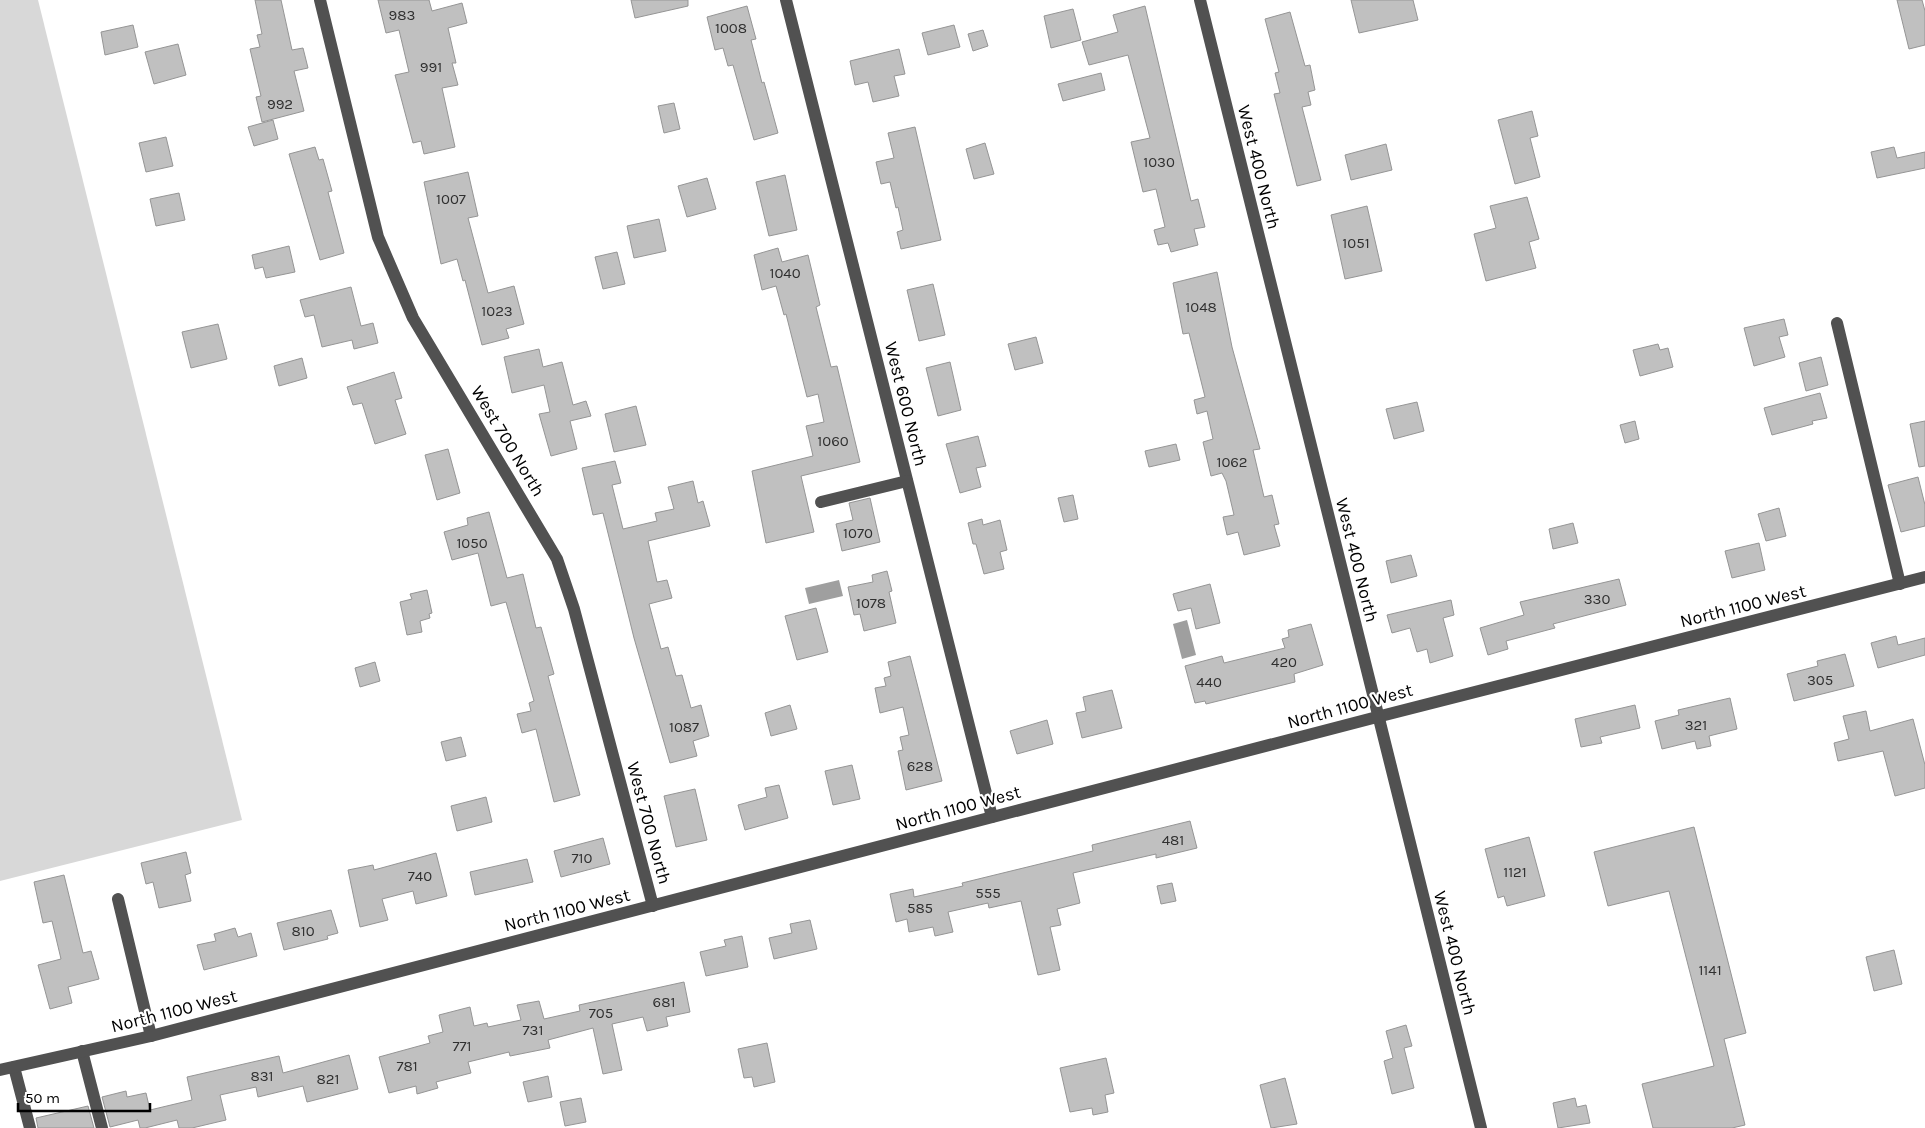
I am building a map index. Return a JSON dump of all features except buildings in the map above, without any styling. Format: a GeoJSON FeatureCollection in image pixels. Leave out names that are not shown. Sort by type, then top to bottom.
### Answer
{"type":"FeatureCollection","features":[{"type":"Feature","properties":{"kind":"street","name":"West 700 North"},"geometry":{"type":"LineString","coordinates":[[320,0],[378,237],[413,318],[557,559],[574,609],[653,906]]}},
{"type":"Feature","properties":{"kind":"street","name":"West 600 North"},"geometry":{"type":"LineString","coordinates":[[786,0],[992,817]]}},
{"type":"Feature","properties":{"kind":"street","name":"West 400 North"},"geometry":{"type":"LineString","coordinates":[[1200,0],[1377,717],[1481,1128]]}},
{"type":"Feature","properties":{"kind":"street"},"geometry":{"type":"LineString","coordinates":[[1837,323],[1900,584]]}},
{"type":"Feature","properties":{"kind":"street"},"geometry":{"type":"LineString","coordinates":[[822,502],[907,481]]}},
{"type":"Feature","properties":{"kind":"street","name":"North 1100 West"},"geometry":{"type":"LineString","coordinates":[[0,1070],[151,1036],[1377,717],[1925,577]]}},
{"type":"Feature","properties":{"kind":"street"},"geometry":{"type":"LineString","coordinates":[[118,899],[151,1036]]}},
{"type":"Feature","properties":{"kind":"street"},"geometry":{"type":"LineString","coordinates":[[82,1051],[102,1128]]}},
{"type":"Feature","properties":{"kind":"street"},"geometry":{"type":"LineString","coordinates":[[14,1067],[30,1128]]}},
{"type":"Feature","properties":{"kind":"shaded area"},"geometry":{"type":"Polygon","coordinates":[[[0,0],[38,0],[242,820],[0,881],[0,0]]]}},
{"type":"Feature","properties":{"kind":"shaded area"},"geometry":{"type":"Polygon","coordinates":[[[839,580],[843,596],[809,604],[805,588],[839,580]]]}},
{"type":"Feature","properties":{"kind":"shaded area"},"geometry":{"type":"Polygon","coordinates":[[[1187,620],[1196,655],[1182,659],[1173,624],[1187,620]]]}}]}
